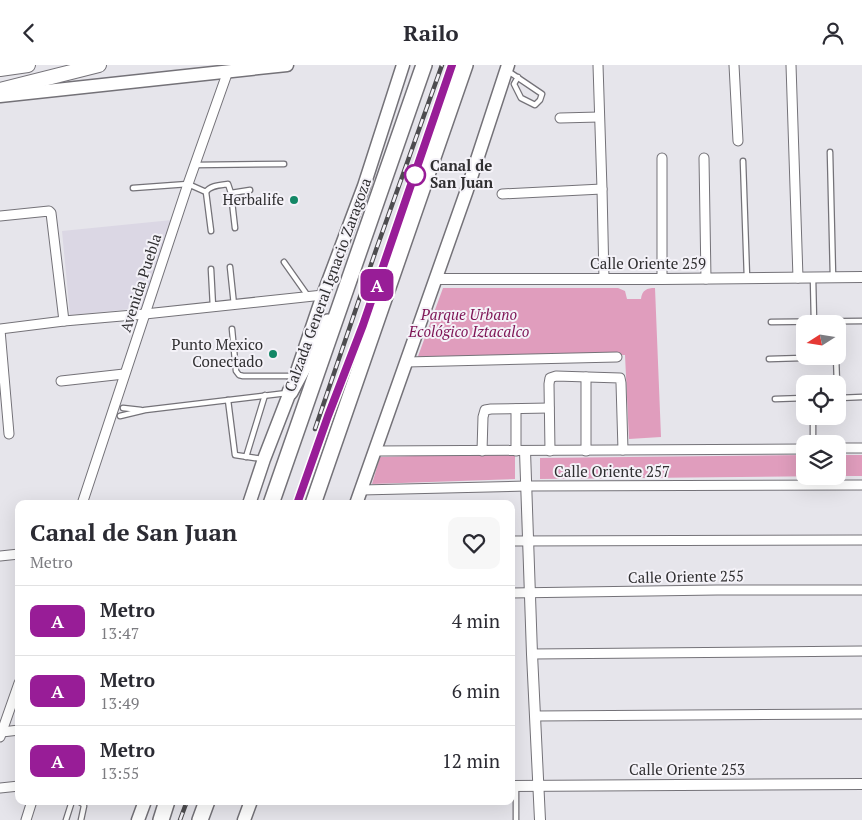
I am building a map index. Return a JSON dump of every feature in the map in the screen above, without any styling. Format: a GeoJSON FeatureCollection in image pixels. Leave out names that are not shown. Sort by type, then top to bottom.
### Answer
{"type":"FeatureCollection","features":[{"type":"Feature","properties":{"kind":"highway","name":"Calzada General Ignacio Zaragoza"},"geometry":{"type":"LineString","coordinates":[[272,500],[424,65]]}},
{"type":"Feature","properties":{"kind":"highway"},"geometry":{"type":"LineString","coordinates":[[314,500],[465,65]]}},
{"type":"Feature","properties":{"kind":"highway"},"geometry":{"type":"LineString","coordinates":[[290,392],[328,322],[341,305]]}},
{"type":"Feature","properties":{"kind":"highway"},"geometry":{"type":"LineString","coordinates":[[160,820],[166,805]]}},
{"type":"Feature","properties":{"kind":"highway"},"geometry":{"type":"LineString","coordinates":[[200,820],[206,805]]}},
{"type":"Feature","properties":{"kind":"highway"},"geometry":{"type":"LineString","coordinates":[[208,805],[210,820]]}},
{"type":"Feature","properties":{"kind":"main road"},"geometry":{"type":"LineString","coordinates":[[0,69],[28,65]]}},
{"type":"Feature","properties":{"kind":"main road"},"geometry":{"type":"LineString","coordinates":[[0,90],[99,65]]}},
{"type":"Feature","properties":{"kind":"main road"},"geometry":{"type":"LineString","coordinates":[[0,96],[287,65]]}},
{"type":"Feature","properties":{"kind":"main road","name":"Calzada General Ignacio Zaragoza"},"geometry":{"type":"LineString","coordinates":[[250,500],[364,185],[403,65]]}},
{"type":"Feature","properties":{"kind":"main road"},"geometry":{"type":"LineString","coordinates":[[357,500],[467,190],[507,67]]}},
{"type":"Feature","properties":{"kind":"main road"},"geometry":{"type":"LineString","coordinates":[[138,820],[144,805]]}},
{"type":"Feature","properties":{"kind":"main road"},"geometry":{"type":"LineString","coordinates":[[244,820],[250,805]]}},
{"type":"Feature","properties":{"kind":"street"},"geometry":{"type":"LineString","coordinates":[[598,65],[604,279]]}},
{"type":"Feature","properties":{"kind":"street"},"geometry":{"type":"LineString","coordinates":[[734,65],[738,141]]}},
{"type":"Feature","properties":{"kind":"street"},"geometry":{"type":"LineString","coordinates":[[791,65],[798,278]]}},
{"type":"Feature","properties":{"kind":"street","name":"Avenida Puebla"},"geometry":{"type":"LineString","coordinates":[[83,500],[188,184],[228,71]]}},
{"type":"Feature","properties":{"kind":"street"},"geometry":{"type":"LineString","coordinates":[[560,118],[599,117]]}},
{"type":"Feature","properties":{"kind":"street"},"geometry":{"type":"LineString","coordinates":[[662,158],[662,279]]}},
{"type":"Feature","properties":{"kind":"street"},"geometry":{"type":"LineString","coordinates":[[704,158],[706,279]]}},
{"type":"Feature","properties":{"kind":"street"},"geometry":{"type":"LineString","coordinates":[[502,194],[602,189]]}},
{"type":"Feature","properties":{"kind":"street"},"geometry":{"type":"LineString","coordinates":[[0,216],[49,211],[51,213],[64,321]]}},
{"type":"Feature","properties":{"kind":"street","name":"Calle Oriente 259"},"geometry":{"type":"LineString","coordinates":[[435,279],[862,277]]}},
{"type":"Feature","properties":{"kind":"street"},"geometry":{"type":"LineString","coordinates":[[9,434],[0,329],[323,295]]}},
{"type":"Feature","properties":{"kind":"street"},"geometry":{"type":"LineString","coordinates":[[406,362],[616,357]]}},
{"type":"Feature","properties":{"kind":"street"},"geometry":{"type":"LineString","coordinates":[[61,381],[124,374]]}},
{"type":"Feature","properties":{"kind":"street"},"geometry":{"type":"LineString","coordinates":[[550,451],[549,384],[550,378],[556,377],[620,378],[623,450]]}},
{"type":"Feature","properties":{"kind":"street"},"geometry":{"type":"LineString","coordinates":[[586,377],[586,451]]}},
{"type":"Feature","properties":{"kind":"street"},"geometry":{"type":"LineString","coordinates":[[482,451],[485,410],[549,408]]}},
{"type":"Feature","properties":{"kind":"street"},"geometry":{"type":"LineString","coordinates":[[516,409],[526,486],[540,820]]}},
{"type":"Feature","properties":{"kind":"street"},"geometry":{"type":"LineString","coordinates":[[846,448],[862,448]]}},
{"type":"Feature","properties":{"kind":"street","name":"Calle Oriente 257"},"geometry":{"type":"LineString","coordinates":[[375,451],[796,449]]}},
{"type":"Feature","properties":{"kind":"street","name":"Calle Oriente 257"},"geometry":{"type":"LineString","coordinates":[[361,490],[526,486],[862,485]]}},
{"type":"Feature","properties":{"kind":"street"},"geometry":{"type":"LineString","coordinates":[[515,541],[862,540]]}},
{"type":"Feature","properties":{"kind":"street"},"geometry":{"type":"LineString","coordinates":[[0,556],[15,554]]}},
{"type":"Feature","properties":{"kind":"street","name":"Calle Oriente 255"},"geometry":{"type":"LineString","coordinates":[[515,593],[862,590]]}},
{"type":"Feature","properties":{"kind":"street"},"geometry":{"type":"LineString","coordinates":[[532,654],[862,651]]}},
{"type":"Feature","properties":{"kind":"street"},"geometry":{"type":"LineString","coordinates":[[1,735],[15,695]]}},
{"type":"Feature","properties":{"kind":"street"},"geometry":{"type":"LineString","coordinates":[[535,716],[862,714]]}},
{"type":"Feature","properties":{"kind":"street"},"geometry":{"type":"LineString","coordinates":[[1,735],[15,731]]}},
{"type":"Feature","properties":{"kind":"street","name":"Calle Oriente 253"},"geometry":{"type":"LineString","coordinates":[[515,786],[862,784]]}},
{"type":"Feature","properties":{"kind":"street"},"geometry":{"type":"LineString","coordinates":[[0,788],[15,786]]}},
{"type":"Feature","properties":{"kind":"street"},"geometry":{"type":"LineString","coordinates":[[26,820],[31,805]]}},
{"type":"Feature","properties":{"kind":"lane"},"geometry":{"type":"LineString","coordinates":[[507,67],[542,94],[540,100],[535,105],[521,98],[514,84],[518,77]]}},
{"type":"Feature","properties":{"kind":"lane"},"geometry":{"type":"LineString","coordinates":[[830,152],[834,277]]}},
{"type":"Feature","properties":{"kind":"lane"},"geometry":{"type":"LineString","coordinates":[[743,161],[746,278]]}},
{"type":"Feature","properties":{"kind":"lane"},"geometry":{"type":"LineString","coordinates":[[195,165],[284,164]]}},
{"type":"Feature","properties":{"kind":"lane"},"geometry":{"type":"LineString","coordinates":[[133,188],[188,184],[206,192]]}},
{"type":"Feature","properties":{"kind":"lane"},"geometry":{"type":"LineString","coordinates":[[212,231],[206,192],[208,188],[228,184],[231,193],[235,228]]}},
{"type":"Feature","properties":{"kind":"lane"},"geometry":{"type":"LineString","coordinates":[[231,193],[250,190]]}},
{"type":"Feature","properties":{"kind":"lane"},"geometry":{"type":"LineString","coordinates":[[284,261],[309,297]]}},
{"type":"Feature","properties":{"kind":"lane"},"geometry":{"type":"LineString","coordinates":[[230,267],[234,305]]}},
{"type":"Feature","properties":{"kind":"lane"},"geometry":{"type":"LineString","coordinates":[[211,269],[213,307]]}},
{"type":"Feature","properties":{"kind":"lane"},"geometry":{"type":"LineString","coordinates":[[813,278],[814,315]]}},
{"type":"Feature","properties":{"kind":"lane"},"geometry":{"type":"LineString","coordinates":[[846,322],[862,321]]}},
{"type":"Feature","properties":{"kind":"lane"},"geometry":{"type":"LineString","coordinates":[[771,322],[796,322]]}},
{"type":"Feature","properties":{"kind":"lane"},"geometry":{"type":"LineString","coordinates":[[232,329],[236,371],[239,375],[294,376]]}},
{"type":"Feature","properties":{"kind":"lane"},"geometry":{"type":"LineString","coordinates":[[769,359],[796,358]]}},
{"type":"Feature","properties":{"kind":"lane"},"geometry":{"type":"LineString","coordinates":[[120,416],[145,410],[290,392]]}},
{"type":"Feature","properties":{"kind":"lane"},"geometry":{"type":"LineString","coordinates":[[246,457],[265,395]]}},
{"type":"Feature","properties":{"kind":"lane"},"geometry":{"type":"LineString","coordinates":[[846,398],[862,397]]}},
{"type":"Feature","properties":{"kind":"lane"},"geometry":{"type":"LineString","coordinates":[[775,399],[796,398]]}},
{"type":"Feature","properties":{"kind":"lane"},"geometry":{"type":"LineString","coordinates":[[228,400],[235,455],[264,459]]}},
{"type":"Feature","properties":{"kind":"lane"},"geometry":{"type":"LineString","coordinates":[[123,408],[145,410]]}},
{"type":"Feature","properties":{"kind":"lane"},"geometry":{"type":"LineString","coordinates":[[515,803],[516,820]]}},
{"type":"Feature","properties":{"kind":"lane"},"geometry":{"type":"LineString","coordinates":[[66,820],[71,805]]}},
{"type":"Feature","properties":{"kind":"lane"},"geometry":{"type":"LineString","coordinates":[[82,820],[84,805]]}},
{"type":"Feature","properties":{"kind":"shaded area"},"geometry":{"type":"Polygon","coordinates":[[[172,220],[142,308],[70,315],[62,231],[172,220]]]}},
{"type":"Feature","properties":{"kind":"green space","name":"Parque Urbano Ecológico Iztacalco"},"geometry":{"type":"Polygon","coordinates":[[[443,288],[618,288],[625,291],[627,299],[641,299],[642,293],[645,290],[655,288],[661,437],[629,439],[625,355],[417,359],[443,288]]]}},
{"type":"Feature","properties":{"kind":"green space"},"geometry":{"type":"Polygon","coordinates":[[[515,453],[515,479],[372,484],[380,457],[515,453]]]}},
{"type":"Feature","properties":{"kind":"green space"},"geometry":{"type":"Polygon","coordinates":[[[796,455],[796,476],[540,479],[540,458],[796,455]]]}},
{"type":"Feature","properties":{"kind":"green space"},"geometry":{"type":"Polygon","coordinates":[[[846,455],[862,455],[862,476],[846,476],[846,455]]]}},
{"type":"Feature","properties":{"kind":"railway"},"geometry":{"type":"LineString","coordinates":[[315,429],[442,65]]}},
{"type":"Feature","properties":{"kind":"railway"},"geometry":{"type":"LineString","coordinates":[[298,500],[357,342],[452,65]]}},
{"type":"Feature","properties":{"kind":"railway"},"geometry":{"type":"LineString","coordinates":[[180,820],[186,805]]}},
{"type":"Feature","properties":{"kind":"metro line","name":"A"},"geometry":{"type":"LineString","coordinates":[[298,500],[316,447],[381,275],[452,65]]}},
{"type":"Feature","properties":{"kind":"place","name":"Canal de San Juan"},"geometry":{"type":"Point","coordinates":[415,175]}},
{"type":"Feature","properties":{"kind":"place","name":"Herbalife"},"geometry":{"type":"Point","coordinates":[294,200]}},
{"type":"Feature","properties":{"kind":"place","name":"Punto Mexico Conectado"},"geometry":{"type":"Point","coordinates":[273,354]}}]}
